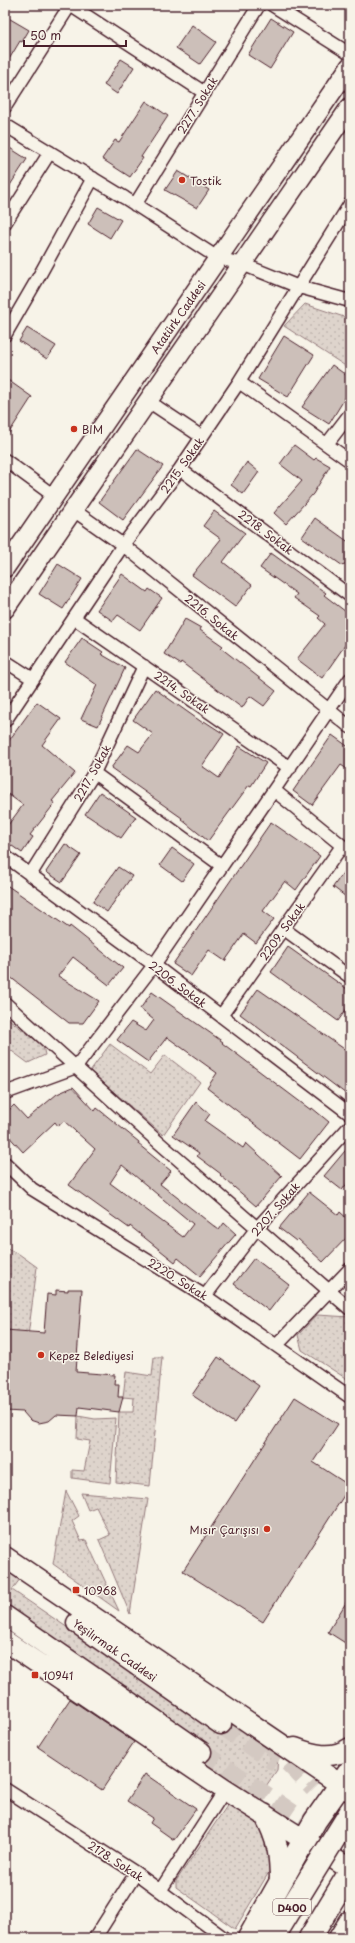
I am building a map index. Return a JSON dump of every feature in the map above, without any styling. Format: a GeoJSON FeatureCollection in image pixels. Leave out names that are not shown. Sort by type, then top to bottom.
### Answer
{"type":"FeatureCollection","features":[{"type":"Feature","properties":{"kind":"highway"},"geometry":{"type":"LineString","coordinates":[[249,1938],[315,1821],[347,1782]]}},
{"type":"Feature","properties":{"kind":"highway","name":"D400"},"geometry":{"type":"LineString","coordinates":[[273,1938],[350,1813]]}},
{"type":"Feature","properties":{"kind":"highway","name":"D400"},"geometry":{"type":"LineString","coordinates":[[310,1938],[350,1871]]}},
{"type":"Feature","properties":{"kind":"highway"},"geometry":{"type":"LineString","coordinates":[[340,1938],[350,1922]]}},
{"type":"Feature","properties":{"kind":"main road","name":"Atatürk Caddesi"},"geometry":{"type":"LineString","coordinates":[[5,568],[350,66]]}},
{"type":"Feature","properties":{"kind":"main road","name":"Atatürk Caddesi"},"geometry":{"type":"LineString","coordinates":[[5,609],[72,509],[350,107]]}},
{"type":"Feature","properties":{"kind":"main road","name":"Yeşilırmak Caddesi"},"geometry":{"type":"LineString","coordinates":[[7,1566],[221,1724]]}},
{"type":"Feature","properties":{"kind":"main road"},"geometry":{"type":"LineString","coordinates":[[7,1566],[272,1738],[347,1782]]}},
{"type":"Feature","properties":{"kind":"main road"},"geometry":{"type":"LineString","coordinates":[[5,1616],[201,1752]]}},
{"type":"Feature","properties":{"kind":"main road"},"geometry":{"type":"LineString","coordinates":[[5,1641],[225,1790],[305,1839],[350,1871]]}},
{"type":"Feature","properties":{"kind":"main road"},"geometry":{"type":"LineString","coordinates":[[272,1738],[314,1754],[331,1756],[350,1748]]}},
{"type":"Feature","properties":{"kind":"main road"},"geometry":{"type":"LineString","coordinates":[[264,1814],[272,1829],[280,1855],[280,1884]]}},
{"type":"Feature","properties":{"kind":"street"},"geometry":{"type":"LineString","coordinates":[[5,107],[70,5],[205,93]]}},
{"type":"Feature","properties":{"kind":"street","name":"2277. Sokak"},"geometry":{"type":"LineString","coordinates":[[136,205],[259,5]]}},
{"type":"Feature","properties":{"kind":"street"},"geometry":{"type":"LineString","coordinates":[[272,5],[350,54]]}},
{"type":"Feature","properties":{"kind":"street"},"geometry":{"type":"LineString","coordinates":[[5,125],[93,178],[218,258],[242,264],[299,287],[350,301]]}},
{"type":"Feature","properties":{"kind":"street"},"geometry":{"type":"LineString","coordinates":[[5,223],[50,152]]}},
{"type":"Feature","properties":{"kind":"street"},"geometry":{"type":"LineString","coordinates":[[5,335],[93,178]]}},
{"type":"Feature","properties":{"kind":"street","name":"2215. Sokak"},"geometry":{"type":"LineString","coordinates":[[5,721],[123,545],[180,469],[239,382],[350,204]]}},
{"type":"Feature","properties":{"kind":"street"},"geometry":{"type":"LineString","coordinates":[[239,382],[350,461]]}},
{"type":"Feature","properties":{"kind":"street"},"geometry":{"type":"LineString","coordinates":[[148,401],[202,437]]}},
{"type":"Feature","properties":{"kind":"street"},"geometry":{"type":"LineString","coordinates":[[327,444],[350,414]]}},
{"type":"Feature","properties":{"kind":"street"},"geometry":{"type":"LineString","coordinates":[[5,460],[54,496]]}},
{"type":"Feature","properties":{"kind":"street","name":"2218. Sokak"},"geometry":{"type":"LineString","coordinates":[[180,469],[350,596]]}},
{"type":"Feature","properties":{"kind":"street","name":"2216. Sokak"},"geometry":{"type":"LineString","coordinates":[[72,509],[123,545],[328,711],[350,727]]}},
{"type":"Feature","properties":{"kind":"street","name":"2214. Sokak"},"geometry":{"type":"LineString","coordinates":[[74,618],[290,768]]}},
{"type":"Feature","properties":{"kind":"street"},"geometry":{"type":"LineString","coordinates":[[5,661],[33,679]]}},
{"type":"Feature","properties":{"kind":"street","name":"2217. Sokak"},"geometry":{"type":"LineString","coordinates":[[30,875],[94,773],[144,666]]}},
{"type":"Feature","properties":{"kind":"street"},"geometry":{"type":"LineString","coordinates":[[5,1094],[76,1067],[154,965],[275,791],[350,679]]}},
{"type":"Feature","properties":{"kind":"street"},"geometry":{"type":"LineString","coordinates":[[94,773],[222,866]]}},
{"type":"Feature","properties":{"kind":"street"},"geometry":{"type":"LineString","coordinates":[[275,791],[346,849]]}},
{"type":"Feature","properties":{"kind":"street","name":"2209. Sokak"},"geometry":{"type":"LineString","coordinates":[[221,1016],[284,929],[346,849]]}},
{"type":"Feature","properties":{"kind":"street","name":"2206. Sokak"},"geometry":{"type":"LineString","coordinates":[[5,856],[154,965],[350,1114]]}},
{"type":"Feature","properties":{"kind":"street"},"geometry":{"type":"LineString","coordinates":[[284,929],[350,977]]}},
{"type":"Feature","properties":{"kind":"street"},"geometry":{"type":"LineString","coordinates":[[5,1003],[328,1292],[350,1309]]}},
{"type":"Feature","properties":{"kind":"street","name":"2207. Sokak"},"geometry":{"type":"LineString","coordinates":[[206,1296],[257,1228],[350,1126]]}},
{"type":"Feature","properties":{"kind":"street","name":"2220. Sokak"},"geometry":{"type":"LineString","coordinates":[[5,1163],[32,1189],[206,1296],[350,1397]]}},
{"type":"Feature","properties":{"kind":"street"},"geometry":{"type":"LineString","coordinates":[[276,1345],[350,1269]]}},
{"type":"Feature","properties":{"kind":"street","name":"2178. Sokak"},"geometry":{"type":"LineString","coordinates":[[5,1789],[136,1873],[220,1937]]}},
{"type":"Feature","properties":{"kind":"street"},"geometry":{"type":"LineString","coordinates":[[160,1891],[225,1790]]}},
{"type":"Feature","properties":{"kind":"street"},"geometry":{"type":"LineString","coordinates":[[95,1938],[136,1873]]}},
{"type":"Feature","properties":{"kind":"shaded area"},"geometry":{"type":"Polygon","coordinates":[[[305,304],[350,319],[350,369],[284,326],[305,304]]]}},
{"type":"Feature","properties":{"kind":"shaded area"},"geometry":{"type":"Polygon","coordinates":[[[5,1016],[43,1046],[45,1055],[28,1063],[5,1046],[5,1016]]]}},
{"type":"Feature","properties":{"kind":"shaded area"},"geometry":{"type":"Polygon","coordinates":[[[110,1044],[150,1074],[165,1055],[200,1082],[163,1135],[90,1071],[110,1044]]]}},
{"type":"Feature","properties":{"kind":"shaded area"},"geometry":{"type":"Polygon","coordinates":[[[5,1248],[19,1254],[37,1267],[28,1336],[5,1334],[5,1248]]]}},
{"type":"Feature","properties":{"kind":"shaded area"},"geometry":{"type":"Polygon","coordinates":[[[317,1315],[350,1317],[350,1381],[302,1350],[298,1335],[317,1315]]]}},
{"type":"Feature","properties":{"kind":"shaded area"},"geometry":{"type":"Polygon","coordinates":[[[154,1357],[162,1357],[150,1486],[116,1482],[119,1412],[133,1412],[134,1398],[123,1397],[126,1372],[152,1376],[154,1357]]]}},
{"type":"Feature","properties":{"kind":"shaded area"},"geometry":{"type":"Polygon","coordinates":[[[78,1416],[95,1419],[116,1418],[110,1483],[72,1478],[72,1470],[84,1471],[90,1441],[77,1439],[78,1416]]]}},
{"type":"Feature","properties":{"kind":"shaded area"},"geometry":{"type":"Polygon","coordinates":[[[66,1491],[79,1516],[72,1521],[81,1541],[86,1540],[119,1611],[53,1564],[66,1491]]]}},
{"type":"Feature","properties":{"kind":"shaded area"},"geometry":{"type":"Polygon","coordinates":[[[81,1493],[148,1499],[130,1614],[99,1540],[110,1535],[96,1507],[88,1510],[81,1493]]]}},
{"type":"Feature","properties":{"kind":"shaded area"},"geometry":{"type":"Polygon","coordinates":[[[5,1568],[20,1579],[12,1590],[217,1729],[226,1716],[271,1748],[278,1757],[277,1770],[264,1789],[250,1793],[238,1789],[196,1759],[5,1612],[5,1568]]]}},
{"type":"Feature","properties":{"kind":"shaded area"},"geometry":{"type":"Polygon","coordinates":[[[233,1797],[266,1824],[272,1867],[235,1929],[176,1887],[176,1881],[233,1797]]]}},
{"type":"Feature","properties":{"kind":"building"},"geometry":{"type":"Polygon","coordinates":[[[5,16],[29,30],[22,42],[20,41],[5,66],[5,16]]]}},
{"type":"Feature","properties":{"kind":"building"},"geometry":{"type":"Polygon","coordinates":[[[271,18],[293,32],[270,69],[248,55],[271,18]]]}},
{"type":"Feature","properties":{"kind":"building"},"geometry":{"type":"Polygon","coordinates":[[[192,25],[216,42],[200,64],[176,48],[192,25]]]}},
{"type":"Feature","properties":{"kind":"building"},"geometry":{"type":"Polygon","coordinates":[[[121,59],[134,67],[117,94],[104,85],[121,59]]]}},
{"type":"Feature","properties":{"kind":"building"},"geometry":{"type":"Polygon","coordinates":[[[146,101],[168,116],[141,157],[143,158],[130,177],[102,159],[115,140],[119,142],[146,101]]]}},
{"type":"Feature","properties":{"kind":"building"},"geometry":{"type":"Polygon","coordinates":[[[5,145],[27,159],[5,193],[5,145]]]}},
{"type":"Feature","properties":{"kind":"building","name":"Tostik"},"geometry":{"type":"Polygon","coordinates":[[[178,171],[209,190],[197,208],[165,190],[178,171]]]}},
{"type":"Feature","properties":{"kind":"building"},"geometry":{"type":"Polygon","coordinates":[[[98,207],[121,220],[110,238],[88,224],[98,207]]]}},
{"type":"Feature","properties":{"kind":"building"},"geometry":{"type":"Polygon","coordinates":[[[27,328],[56,346],[47,359],[19,341],[27,328]]]}},
{"type":"Feature","properties":{"kind":"building"},"geometry":{"type":"Polygon","coordinates":[[[284,336],[314,355],[288,397],[258,379],[284,336]]]}},
{"type":"Feature","properties":{"kind":"building"},"geometry":{"type":"Polygon","coordinates":[[[332,365],[350,378],[350,390],[329,424],[302,407],[332,365]]]}},
{"type":"Feature","properties":{"kind":"building"},"geometry":{"type":"Polygon","coordinates":[[[5,378],[32,397],[5,439],[5,378]]]}},
{"type":"Feature","properties":{"kind":"building"},"geometry":{"type":"Polygon","coordinates":[[[294,445],[314,460],[316,458],[330,466],[313,494],[286,524],[274,513],[302,481],[280,464],[294,445]]]}},
{"type":"Feature","properties":{"kind":"building"},"geometry":{"type":"Polygon","coordinates":[[[137,449],[163,466],[123,520],[99,502],[137,449]]]}},
{"type":"Feature","properties":{"kind":"building"},"geometry":{"type":"Polygon","coordinates":[[[247,462],[259,472],[243,494],[231,485],[247,462]]]}},
{"type":"Feature","properties":{"kind":"building"},"geometry":{"type":"Polygon","coordinates":[[[214,511],[245,533],[223,562],[252,585],[235,607],[192,575],[221,539],[203,526],[214,511]]]}},
{"type":"Feature","properties":{"kind":"building"},"geometry":{"type":"Polygon","coordinates":[[[315,518],[350,543],[350,557],[343,566],[302,537],[315,518]]]}},
{"type":"Feature","properties":{"kind":"building"},"geometry":{"type":"Polygon","coordinates":[[[271,553],[326,593],[324,595],[350,615],[350,638],[322,678],[297,659],[325,624],[318,618],[320,616],[294,598],[297,594],[260,568],[271,553]]]}},
{"type":"Feature","properties":{"kind":"building"},"geometry":{"type":"Polygon","coordinates":[[[58,564],[82,579],[63,609],[39,594],[58,564]]]}},
{"type":"Feature","properties":{"kind":"building"},"geometry":{"type":"Polygon","coordinates":[[[122,574],[147,592],[149,589],[162,598],[140,630],[118,615],[113,621],[97,610],[122,574]]]}},
{"type":"Feature","properties":{"kind":"building"},"geometry":{"type":"Polygon","coordinates":[[[185,619],[201,628],[200,630],[223,646],[221,648],[276,691],[264,706],[250,696],[242,708],[181,662],[180,664],[164,654],[185,619]]]}},
{"type":"Feature","properties":{"kind":"building"},"geometry":{"type":"Polygon","coordinates":[[[82,638],[103,652],[101,654],[125,668],[98,726],[81,719],[97,685],[65,662],[82,638]]]}},
{"type":"Feature","properties":{"kind":"building"},"geometry":{"type":"Polygon","coordinates":[[[155,689],[203,723],[204,721],[224,734],[202,766],[219,778],[239,746],[266,763],[251,786],[249,785],[208,841],[181,819],[182,818],[111,768],[128,745],[139,752],[153,734],[133,720],[155,689]]]}},
{"type":"Feature","properties":{"kind":"building"},"geometry":{"type":"Polygon","coordinates":[[[37,702],[61,719],[42,745],[75,773],[52,801],[55,803],[30,835],[33,837],[22,853],[5,841],[5,829],[23,805],[5,792],[5,746],[37,702]]]}},
{"type":"Feature","properties":{"kind":"building"},"geometry":{"type":"Polygon","coordinates":[[[332,735],[350,748],[350,771],[341,765],[312,805],[293,791],[332,735]]]}},
{"type":"Feature","properties":{"kind":"building"},"geometry":{"type":"Polygon","coordinates":[[[100,792],[136,817],[121,838],[85,814],[100,792]]]}},
{"type":"Feature","properties":{"kind":"building"},"geometry":{"type":"Polygon","coordinates":[[[271,822],[320,856],[296,890],[285,881],[263,911],[274,919],[256,943],[244,934],[225,961],[209,950],[191,976],[173,964],[271,822]]]}},
{"type":"Feature","properties":{"kind":"building"},"geometry":{"type":"Polygon","coordinates":[[[65,844],[81,855],[62,882],[46,872],[65,844]]]}},
{"type":"Feature","properties":{"kind":"building"},"geometry":{"type":"Polygon","coordinates":[[[172,848],[194,864],[182,881],[160,865],[172,848]]]}},
{"type":"Feature","properties":{"kind":"building"},"geometry":{"type":"Polygon","coordinates":[[[350,863],[350,900],[333,887],[350,863]]]}},
{"type":"Feature","properties":{"kind":"building"},"geometry":{"type":"Polygon","coordinates":[[[118,867],[132,876],[107,912],[93,902],[118,867]]]}},
{"type":"Feature","properties":{"kind":"building"},"geometry":{"type":"Polygon","coordinates":[[[5,884],[69,928],[70,926],[123,968],[109,985],[73,957],[58,976],[99,1001],[83,1023],[69,1023],[5,973],[5,884]]]}},
{"type":"Feature","properties":{"kind":"building"},"geometry":{"type":"Polygon","coordinates":[[[288,947],[350,991],[350,1004],[338,1021],[271,972],[288,947]]]}},
{"type":"Feature","properties":{"kind":"building"},"geometry":{"type":"Polygon","coordinates":[[[258,989],[350,1053],[350,1097],[240,1014],[258,989]]]}},
{"type":"Feature","properties":{"kind":"building"},"geometry":{"type":"Polygon","coordinates":[[[152,992],[223,1042],[222,1043],[329,1122],[300,1159],[207,1088],[217,1073],[167,1037],[148,1062],[117,1040],[131,1022],[146,1031],[154,1020],[140,1009],[152,992]]]}},
{"type":"Feature","properties":{"kind":"building"},"geometry":{"type":"Polygon","coordinates":[[[73,1087],[95,1111],[97,1108],[139,1142],[138,1144],[171,1171],[160,1184],[219,1230],[224,1223],[236,1234],[200,1276],[178,1258],[175,1262],[130,1226],[129,1228],[69,1185],[95,1149],[64,1121],[58,1126],[55,1122],[23,1152],[5,1132],[5,1114],[14,1105],[27,1119],[57,1094],[73,1087]],[[122,1165],[110,1183],[183,1237],[193,1224],[122,1165]]]}},
{"type":"Feature","properties":{"kind":"building"},"geometry":{"type":"Polygon","coordinates":[[[196,1102],[210,1114],[205,1121],[243,1148],[246,1143],[282,1176],[256,1206],[220,1175],[221,1174],[197,1156],[199,1153],[173,1135],[196,1102]]]}},
{"type":"Feature","properties":{"kind":"building"},"geometry":{"type":"Polygon","coordinates":[[[350,1145],[350,1180],[342,1190],[324,1176],[350,1145]]]}},
{"type":"Feature","properties":{"kind":"building"},"geometry":{"type":"Polygon","coordinates":[[[309,1192],[338,1215],[340,1212],[350,1221],[350,1234],[323,1262],[298,1239],[296,1241],[279,1228],[309,1192]]]}},
{"type":"Feature","properties":{"kind":"building"},"geometry":{"type":"Polygon","coordinates":[[[254,1258],[289,1285],[269,1311],[234,1284],[254,1258]]]}},
{"type":"Feature","properties":{"kind":"building","name":"Kepez Belediyesi"},"geometry":{"type":"Polygon","coordinates":[[[68,1289],[82,1289],[76,1372],[115,1375],[114,1384],[119,1384],[118,1397],[123,1397],[119,1412],[79,1407],[78,1416],[56,1415],[49,1421],[39,1423],[30,1420],[23,1412],[5,1411],[5,1330],[44,1333],[47,1294],[56,1295],[56,1290],[68,1291],[68,1289]]]}},
{"type":"Feature","properties":{"kind":"building"},"geometry":{"type":"Polygon","coordinates":[[[218,1357],[259,1386],[234,1423],[192,1395],[218,1357]]]}},
{"type":"Feature","properties":{"kind":"building","name":"Mısır Çarışısı"},"geometry":{"type":"Polygon","coordinates":[[[295,1397],[338,1424],[313,1462],[350,1486],[263,1622],[183,1571],[295,1397]]]}},
{"type":"Feature","properties":{"kind":"building"},"geometry":{"type":"Polygon","coordinates":[[[350,1596],[350,1646],[328,1632],[350,1596]]]}},
{"type":"Feature","properties":{"kind":"building"},"geometry":{"type":"Polygon","coordinates":[[[70,1699],[134,1742],[102,1790],[38,1747],[70,1699]]]}},
{"type":"Feature","properties":{"kind":"building"},"geometry":{"type":"Polygon","coordinates":[[[145,1774],[196,1809],[174,1840],[150,1823],[153,1818],[127,1801],[145,1774]]]}},
{"type":"Feature","properties":{"kind":"tunnel"},"geometry":{"type":"LineString","coordinates":[[221,1724],[277,1763]]}},
{"type":"Feature","properties":{"kind":"tunnel"},"geometry":{"type":"LineString","coordinates":[[268,1741],[314,1788]]}},
{"type":"Feature","properties":{"kind":"tunnel"},"geometry":{"type":"LineString","coordinates":[[201,1752],[350,1853]]}},
{"type":"Feature","properties":{"kind":"place","name":"Tostik"},"geometry":{"type":"Point","coordinates":[182,180]}},
{"type":"Feature","properties":{"kind":"place","name":"BIM"},"geometry":{"type":"Point","coordinates":[74,429]}},
{"type":"Feature","properties":{"kind":"place","name":"Kepez Belediyesi"},"geometry":{"type":"Point","coordinates":[41,1355]}},
{"type":"Feature","properties":{"kind":"place","name":"Mısır Çarışısı"},"geometry":{"type":"Point","coordinates":[267,1529]}},
{"type":"Feature","properties":{"kind":"place","name":"10968"},"geometry":{"type":"Point","coordinates":[76,1590]}},
{"type":"Feature","properties":{"kind":"place","name":"10941"},"geometry":{"type":"Point","coordinates":[35,1675]}}]}
